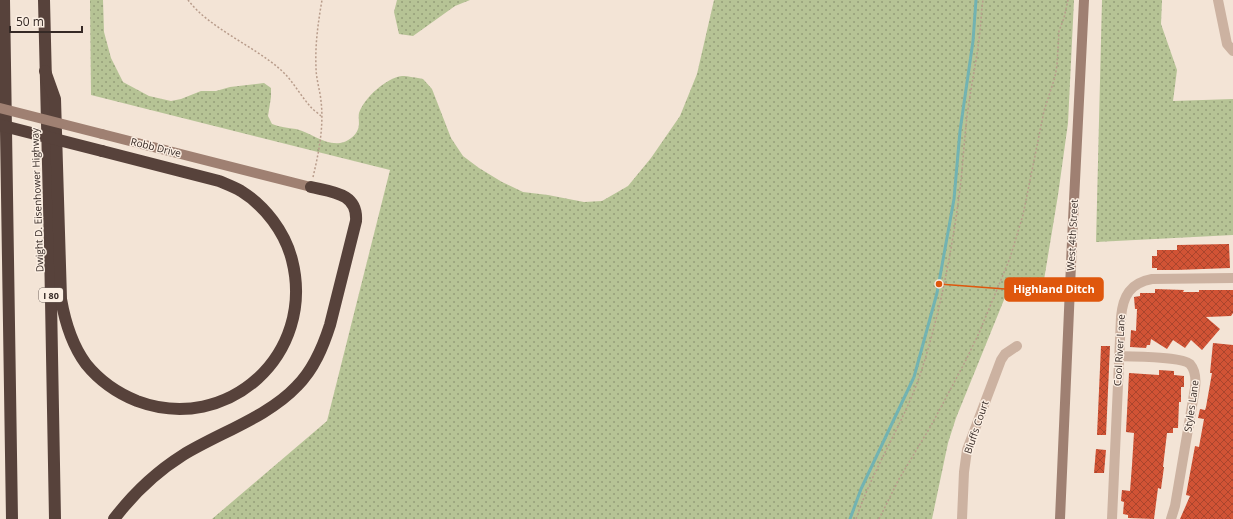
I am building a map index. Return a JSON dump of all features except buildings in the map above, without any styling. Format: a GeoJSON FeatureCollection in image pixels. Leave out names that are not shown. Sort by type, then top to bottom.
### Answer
{"type":"FeatureCollection","features":[{"type":"Feature","properties":{"kind":"highway"},"geometry":{"type":"LineString","coordinates":[[4,0],[12,519]]}},
{"type":"Feature","properties":{"kind":"highway","name":"Dwight D. Eisenhower Highway"},"geometry":{"type":"LineString","coordinates":[[44,0],[55,519]]}},
{"type":"Feature","properties":{"kind":"highway"},"geometry":{"type":"LineString","coordinates":[[0,125],[102,151],[219,182],[234,187],[250,197],[274,222],[284,237],[293,264],[297,287],[293,321],[287,338],[269,367],[243,390],[227,398],[195,408],[177,409],[160,407],[127,397],[98,377],[86,364],[79,353],[65,320],[61,300],[55,99],[45,70]]}},
{"type":"Feature","properties":{"kind":"highway"},"geometry":{"type":"LineString","coordinates":[[114,519],[155,474],[189,452],[262,412],[287,395],[298,386],[318,357],[330,325],[357,214],[353,203],[345,196],[311,187]]}},
{"type":"Feature","properties":{"kind":"main road","name":"West 4th Street"},"geometry":{"type":"LineString","coordinates":[[1060,519],[1084,0]]}},
{"type":"Feature","properties":{"kind":"main road","name":"Robb Drive"},"geometry":{"type":"LineString","coordinates":[[0,108],[311,187]]}},
{"type":"Feature","properties":{"kind":"street"},"geometry":{"type":"LineString","coordinates":[[1218,0],[1227,44],[1233,51]]}},
{"type":"Feature","properties":{"kind":"street","name":"Cool River Lane"},"geometry":{"type":"LineString","coordinates":[[1112,519],[1119,356],[1122,308],[1124,300],[1135,284],[1152,279],[1233,278]]}},
{"type":"Feature","properties":{"kind":"street","name":"Bluffs Court"},"geometry":{"type":"LineString","coordinates":[[962,519],[964,472],[967,450],[1001,360],[1005,354],[1017,346]]}},
{"type":"Feature","properties":{"kind":"street","name":"Styles Lane"},"geometry":{"type":"LineString","coordinates":[[1119,356],[1181,360],[1190,365],[1195,375],[1195,388],[1175,506],[1171,519]]}},
{"type":"Feature","properties":{"kind":"path"},"geometry":{"type":"LineString","coordinates":[[188,0],[207,18],[281,70],[310,106],[321,116]]}},
{"type":"Feature","properties":{"kind":"path"},"geometry":{"type":"LineString","coordinates":[[311,187],[319,152],[322,128],[321,102],[316,70],[316,45],[322,0]]}},
{"type":"Feature","properties":{"kind":"path"},"geometry":{"type":"LineString","coordinates":[[856,519],[864,496],[916,387],[941,299],[952,247],[971,87],[980,39],[983,0]]}},
{"type":"Feature","properties":{"kind":"path"},"geometry":{"type":"LineString","coordinates":[[878,519],[965,362],[979,333],[1010,258],[1023,215],[1044,111],[1055,77],[1059,31],[1068,0]]}},
{"type":"Feature","properties":{"kind":"green space"},"geometry":{"type":"Polygon","coordinates":[[[90,0],[103,0],[104,32],[111,58],[123,82],[149,96],[171,101],[181,99],[201,91],[216,91],[230,87],[264,83],[271,88],[268,116],[272,124],[296,129],[328,142],[340,143],[348,140],[357,132],[359,127],[359,113],[366,101],[376,90],[389,81],[402,76],[423,79],[432,89],[451,138],[463,156],[502,182],[523,192],[584,202],[602,201],[628,186],[651,158],[680,116],[697,74],[714,0],[1074,0],[1068,123],[1043,286],[1018,280],[1014,281],[1010,285],[956,418],[948,443],[932,519],[212,519],[327,421],[390,170],[91,95],[90,0]]]}},
{"type":"Feature","properties":{"kind":"green space"},"geometry":{"type":"Polygon","coordinates":[[[397,0],[470,0],[455,6],[413,36],[399,34],[394,12],[397,0]]]}},
{"type":"Feature","properties":{"kind":"green space"},"geometry":{"type":"Polygon","coordinates":[[[1102,0],[1162,0],[1161,24],[1177,70],[1173,101],[1233,99],[1233,235],[1096,242],[1102,0]]]}},
{"type":"Feature","properties":{"kind":"waterway"},"geometry":{"type":"LineString","coordinates":[[850,519],[861,489],[914,377],[937,293],[954,199],[960,131],[973,41],[976,0]]}},
{"type":"Feature","properties":{"kind":"place","name":"Highland Ditch"},"geometry":{"type":"Point","coordinates":[939,284]}}]}
